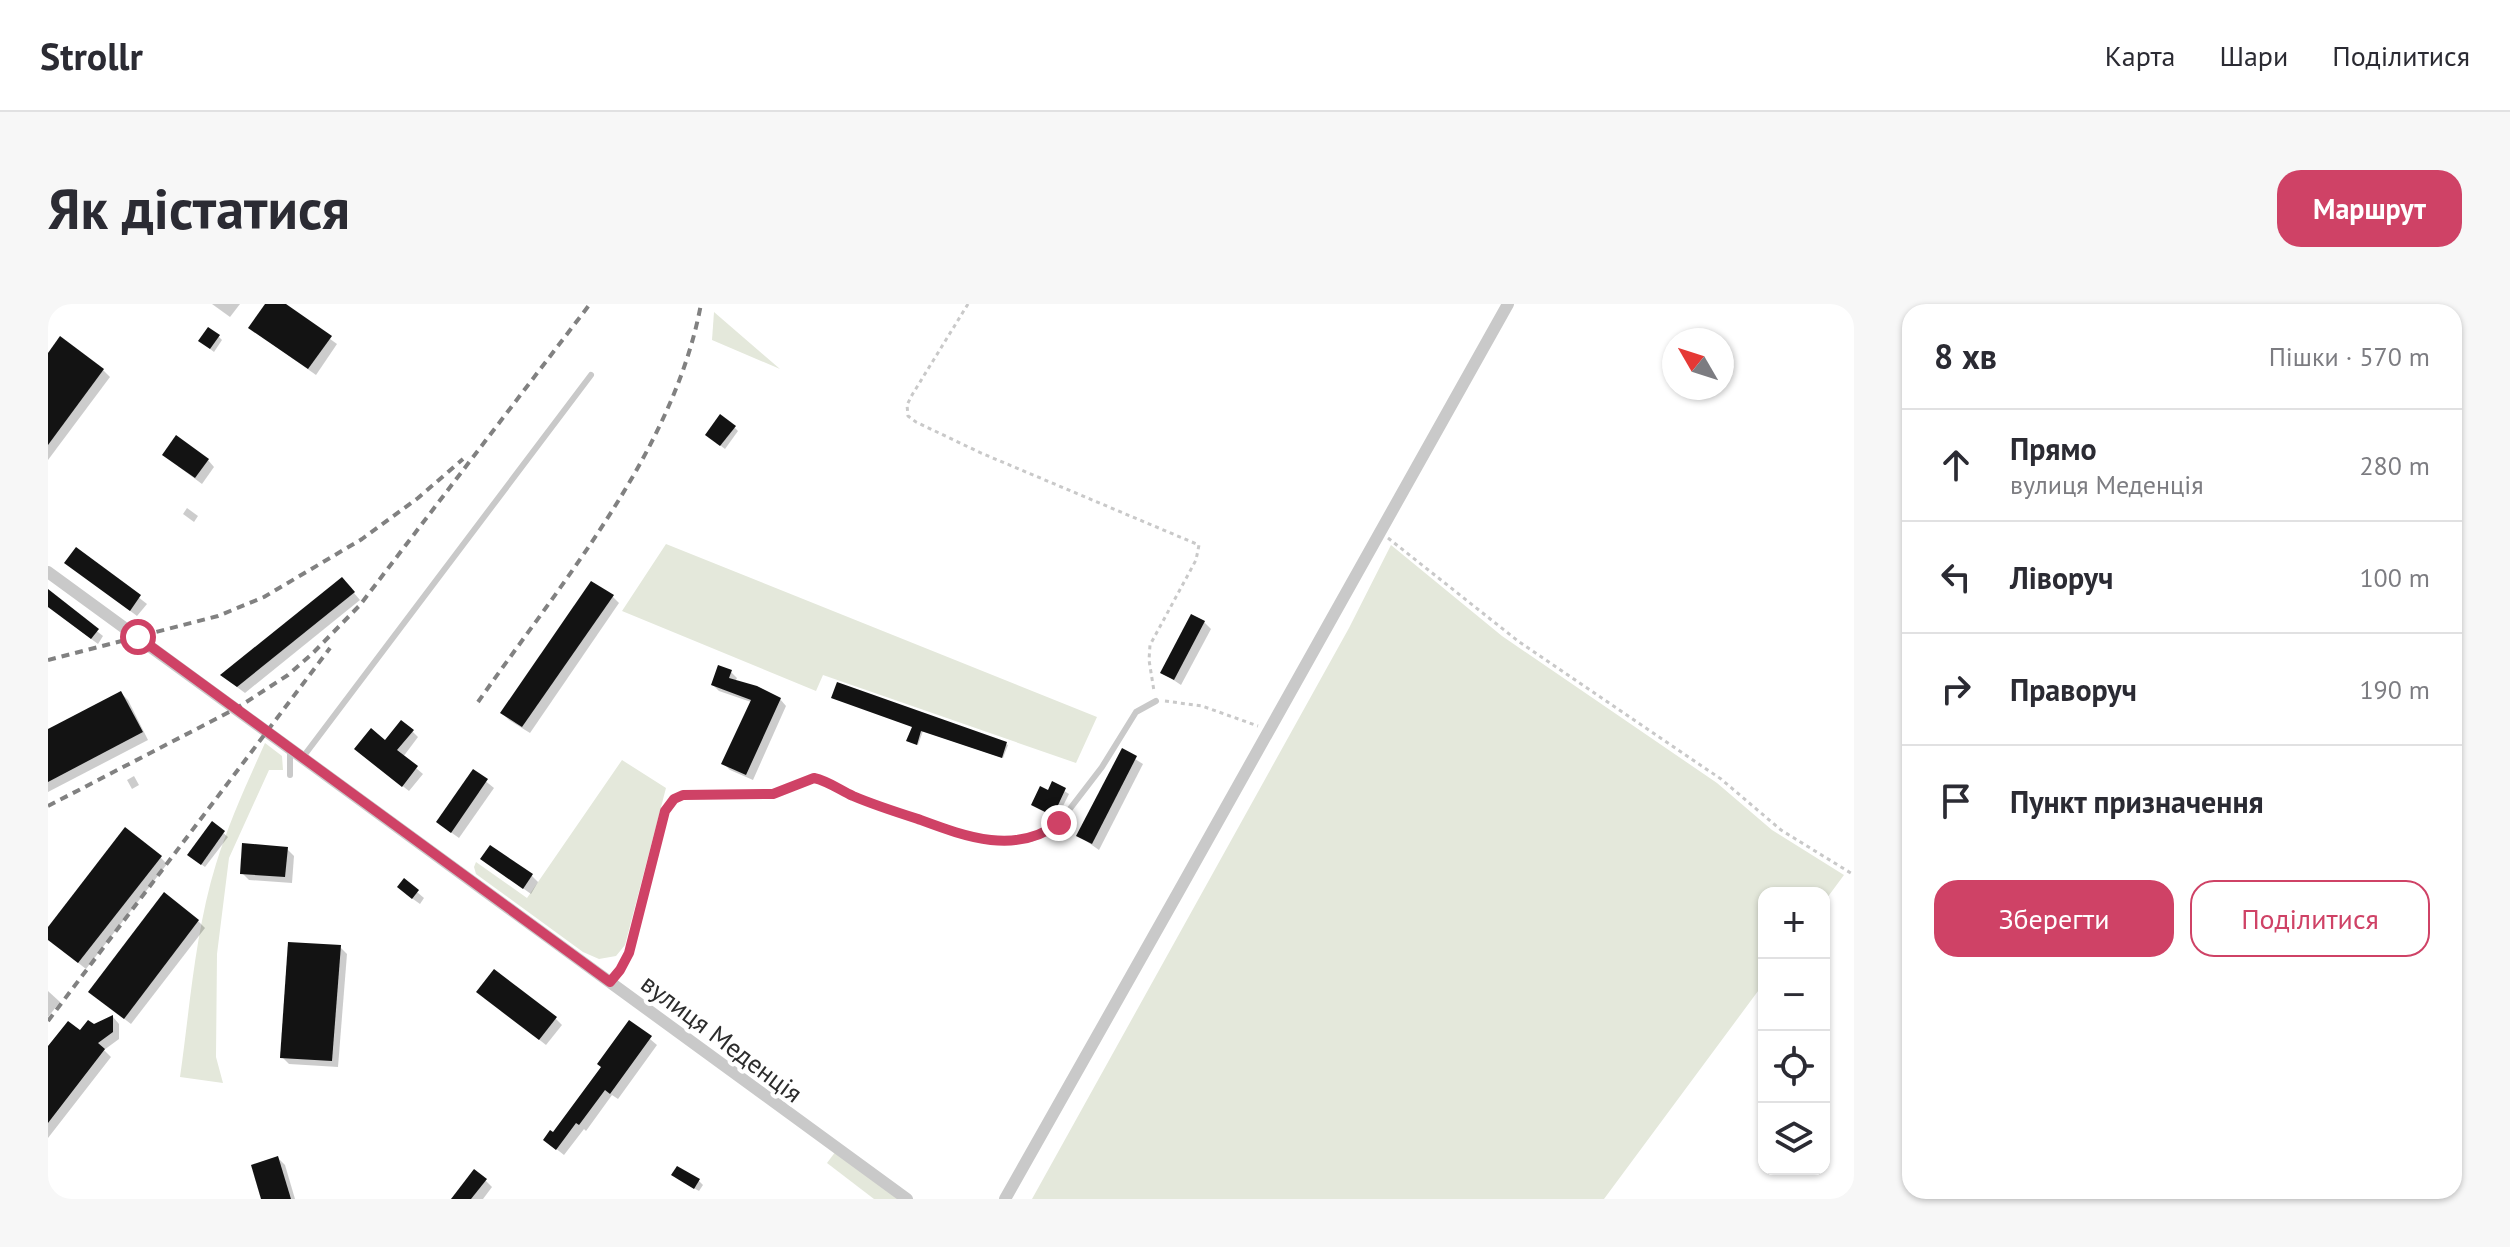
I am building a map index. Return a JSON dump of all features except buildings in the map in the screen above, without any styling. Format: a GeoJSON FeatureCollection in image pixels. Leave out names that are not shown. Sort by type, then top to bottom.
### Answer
{"type":"FeatureCollection","features":[{"type":"Feature","properties":{"kind":"street"},"geometry":{"type":"LineString","coordinates":[[1005,1199],[1162,925],[1379,530],[1508,304]]}},
{"type":"Feature","properties":{"kind":"street","name":"вулиця Меденція"},"geometry":{"type":"LineString","coordinates":[[48,572],[907,1199]]}},
{"type":"Feature","properties":{"kind":"lane"},"geometry":{"type":"LineString","coordinates":[[303,757],[591,375]]}},
{"type":"Feature","properties":{"kind":"lane"},"geometry":{"type":"LineString","coordinates":[[610,982],[629,953],[665,811],[674,799],[683,795],[773,794],[814,778],[865,801],[961,835],[992,840],[1031,839],[1059,823],[1102,767],[1136,712],[1156,701]]}},
{"type":"Feature","properties":{"kind":"lane"},"geometry":{"type":"LineString","coordinates":[[290,747],[290,775]]}},
{"type":"Feature","properties":{"kind":"path"},"geometry":{"type":"LineString","coordinates":[[968,304],[912,395],[907,405],[908,416],[981,453],[1199,545],[1196,560],[1150,645],[1149,660],[1156,701],[1187,702],[1269,730]]}},
{"type":"Feature","properties":{"kind":"path"},"geometry":{"type":"LineString","coordinates":[[1379,530],[1518,641],[1721,779],[1781,830],[1854,875]]}},
{"type":"Feature","properties":{"kind":"shaded area"},"geometry":{"type":"Polygon","coordinates":[[[714,312],[780,369],[712,340],[714,312]]]}},
{"type":"Feature","properties":{"kind":"shaded area"},"geometry":{"type":"Polygon","coordinates":[[[666,544],[1097,717],[1076,763],[823,675],[816,691],[622,611],[666,544]]]}},
{"type":"Feature","properties":{"kind":"shaded area"},"geometry":{"type":"Polygon","coordinates":[[[1391,545],[1502,636],[1717,783],[1772,830],[1844,875],[1830,894],[1830,887],[1758,887],[1758,991],[1604,1199],[1032,1199],[1349,628],[1391,545]]]}},
{"type":"Feature","properties":{"kind":"shaded area"},"geometry":{"type":"Polygon","coordinates":[[[265,743],[282,756],[283,770],[269,770],[229,858],[217,954],[216,1057],[223,1083],[180,1077],[198,943],[209,890],[227,833],[265,743]]]}},
{"type":"Feature","properties":{"kind":"shaded area"},"geometry":{"type":"Polygon","coordinates":[[[622,760],[666,788],[625,945],[616,956],[599,959],[583,952],[476,874],[474,867],[476,862],[527,898],[622,760]]]}},
{"type":"Feature","properties":{"kind":"shaded area"},"geometry":{"type":"Polygon","coordinates":[[[836,1151],[902,1199],[874,1199],[827,1163],[836,1151]]]}},
{"type":"Feature","properties":{"kind":"railway"},"geometry":{"type":"LineString","coordinates":[[48,806],[237,708],[288,675],[312,654],[360,605],[590,304]]}},
{"type":"Feature","properties":{"kind":"railway"},"geometry":{"type":"LineString","coordinates":[[478,702],[578,562],[641,462],[667,411],[687,358],[701,304]]}},
{"type":"Feature","properties":{"kind":"railway"},"geometry":{"type":"LineString","coordinates":[[48,660],[218,616],[264,597],[362,539],[418,498],[463,459]]}},
{"type":"Feature","properties":{"kind":"railway"},"geometry":{"type":"LineString","coordinates":[[48,1021],[330,648]]}},
{"type":"Feature","properties":{"kind":"route"},"geometry":{"type":"LineString","coordinates":[[138,637],[610,982],[629,953],[665,811],[674,799],[683,795],[773,794],[814,778],[865,801],[976,838],[1031,839],[1059,823]]}}]}
